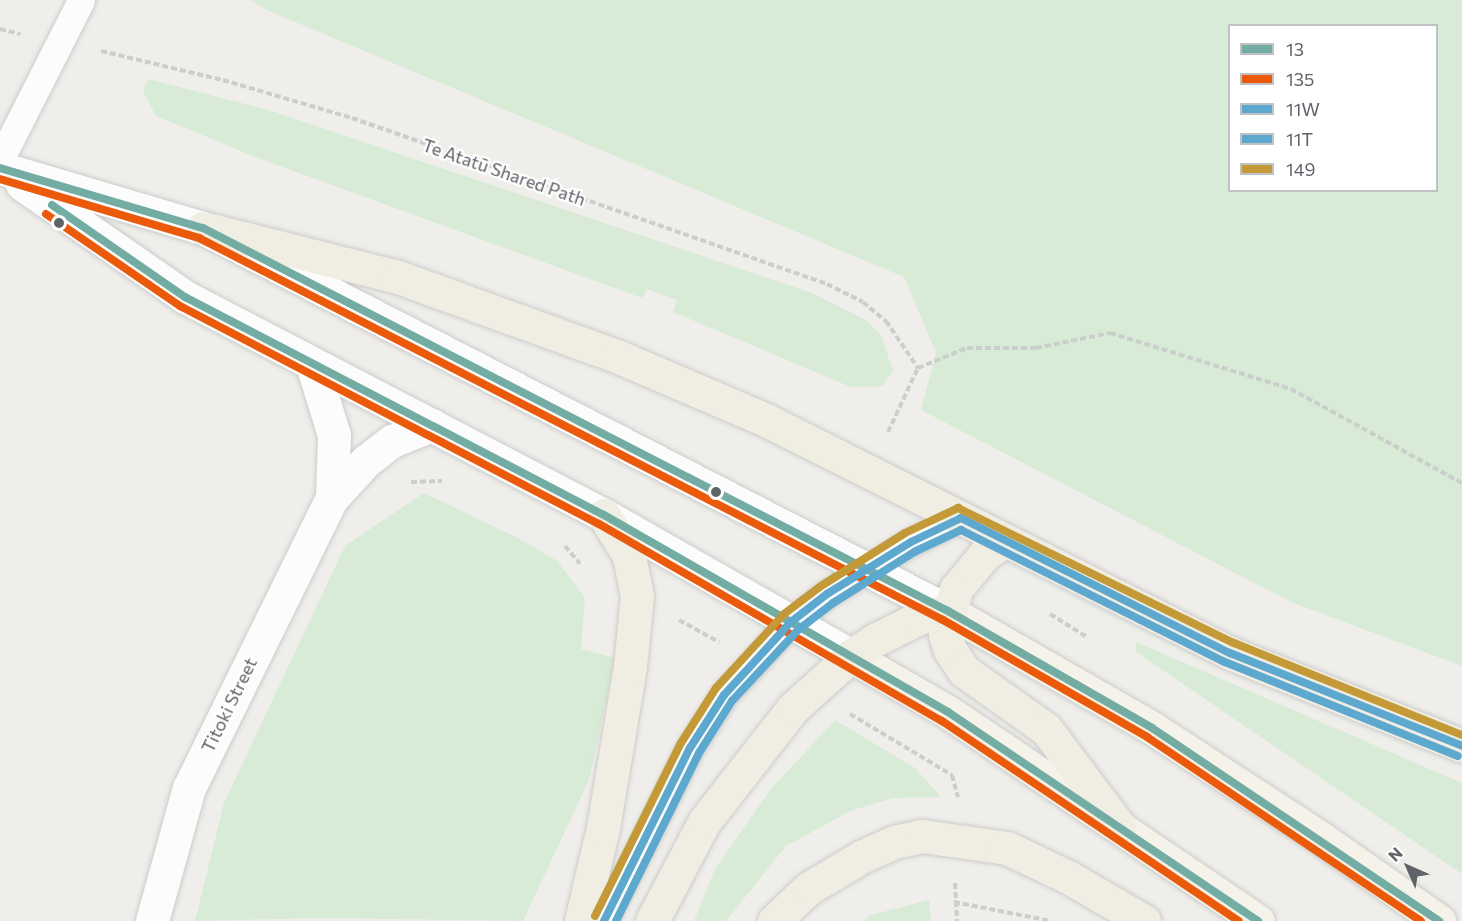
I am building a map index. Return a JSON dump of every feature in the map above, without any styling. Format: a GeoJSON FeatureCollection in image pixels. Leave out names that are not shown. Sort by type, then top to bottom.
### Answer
{"type":"FeatureCollection","features":[{"type":"Feature","properties":{"kind":"highway"},"geometry":{"type":"LineString","coordinates":[[202,228],[398,277],[620,357],[766,420],[1230,652],[1462,746]]}},
{"type":"Feature","properties":{"kind":"highway"},"geometry":{"type":"LineString","coordinates":[[581,921],[605,817],[630,666],[637,596],[628,556],[604,515]]}},
{"type":"Feature","properties":{"kind":"highway"},"geometry":{"type":"LineString","coordinates":[[1005,541],[985,554],[966,572],[948,611],[945,635],[964,671],[1046,729],[1119,826]]}},
{"type":"Feature","properties":{"kind":"highway"},"geometry":{"type":"LineString","coordinates":[[652,921],[704,822],[741,771],[794,708],[851,656],[897,627],[948,611]]}},
{"type":"Feature","properties":{"kind":"highway"},"geometry":{"type":"LineString","coordinates":[[774,921],[809,888],[863,856],[894,842],[922,836],[1007,848],[1068,877],[1144,921]]}},
{"type":"Feature","properties":{"kind":"main road"},"geometry":{"type":"LineString","coordinates":[[0,168],[202,228],[948,611],[1152,728],[1322,838],[1439,921]]}},
{"type":"Feature","properties":{"kind":"main road"},"geometry":{"type":"LineString","coordinates":[[0,168],[185,297],[604,515],[948,712],[1258,921]]}},
{"type":"Feature","properties":{"kind":"main road","name":"Titoki Street"},"geometry":{"type":"LineString","coordinates":[[312,364],[334,435],[332,498]]}},
{"type":"Feature","properties":{"kind":"main road","name":"Titoki Street"},"geometry":{"type":"LineString","coordinates":[[152,921],[189,788],[332,498],[366,461],[392,441],[432,425]]}},
{"type":"Feature","properties":{"kind":"lane"},"geometry":{"type":"LineString","coordinates":[[0,160],[58,41],[81,0]]}},
{"type":"Feature","properties":{"kind":"lane"},"geometry":{"type":"LineString","coordinates":[[604,921],[690,748],[724,695],[791,622],[865,569],[961,518]]}},
{"type":"Feature","properties":{"kind":"path","name":"Te Atatū Shared Path"},"geometry":{"type":"LineString","coordinates":[[0,28],[223,80],[352,118],[827,284],[863,302],[886,321],[918,368]]}},
{"type":"Feature","properties":{"kind":"path"},"geometry":{"type":"LineString","coordinates":[[894,420],[918,368],[967,348],[1054,346],[1110,333],[1291,389],[1462,483]]}},
{"type":"Feature","properties":{"kind":"path"},"geometry":{"type":"LineString","coordinates":[[406,482],[442,481],[451,486]]}},
{"type":"Feature","properties":{"kind":"path"},"geometry":{"type":"LineString","coordinates":[[556,541],[588,573]]}},
{"type":"Feature","properties":{"kind":"path"},"geometry":{"type":"LineString","coordinates":[[673,616],[719,642]]}},
{"type":"Feature","properties":{"kind":"path"},"geometry":{"type":"LineString","coordinates":[[841,709],[952,775],[958,793]]}},
{"type":"Feature","properties":{"kind":"path"},"geometry":{"type":"LineString","coordinates":[[957,921],[954,902],[1051,921]]}},
{"type":"Feature","properties":{"kind":"green space"},"geometry":{"type":"Polygon","coordinates":[[[250,0],[1462,0],[1462,666],[1291,602],[921,410],[936,353],[904,277],[269,11],[250,0]]]}},
{"type":"Feature","properties":{"kind":"green space"},"geometry":{"type":"Polygon","coordinates":[[[148,79],[272,111],[812,293],[866,320],[881,335],[893,371],[882,386],[851,387],[673,312],[677,300],[647,289],[642,298],[258,158],[156,116],[143,91],[148,79]]]}},
{"type":"Feature","properties":{"kind":"green space"},"geometry":{"type":"Polygon","coordinates":[[[424,493],[518,538],[557,561],[585,598],[581,649],[615,658],[589,780],[523,921],[323,918],[195,921],[224,803],[345,546],[424,493]]]}},
{"type":"Feature","properties":{"kind":"green space"},"geometry":{"type":"Polygon","coordinates":[[[1136,642],[1462,783],[1462,874],[1136,652],[1136,642]]]}},
{"type":"Feature","properties":{"kind":"green space"},"geometry":{"type":"Polygon","coordinates":[[[835,720],[915,768],[941,797],[893,798],[850,811],[786,846],[726,921],[694,921],[715,869],[771,789],[835,720]]]}},
{"type":"Feature","properties":{"kind":"green space"},"geometry":{"type":"Polygon","coordinates":[[[929,900],[931,921],[863,921],[871,915],[929,900]]]}},
{"type":"Feature","properties":{"kind":"transit line","name":"13"},"geometry":{"type":"LineString","coordinates":[[0,168],[203,228],[948,611],[1152,728],[1439,921]]}},
{"type":"Feature","properties":{"kind":"transit line","name":"135"},"geometry":{"type":"LineString","coordinates":[[0,179],[199,238],[943,620],[1147,737],[1421,921]]}},
{"type":"Feature","properties":{"kind":"transit line","name":"13"},"geometry":{"type":"LineString","coordinates":[[52,205],[185,297],[604,515],[948,712],[1258,921]]}},
{"type":"Feature","properties":{"kind":"transit line","name":"135"},"geometry":{"type":"LineString","coordinates":[[46,214],[180,306],[599,524],[942,721],[1239,921]]}},
{"type":"Feature","properties":{"kind":"transit line","name":"149"},"geometry":{"type":"LineString","coordinates":[[595,916],[681,743],[716,688],[784,614],[821,586],[905,533],[958,508],[1234,643],[1462,735]]}},
{"type":"Feature","properties":{"kind":"transit line","name":"11W"},"geometry":{"type":"LineString","coordinates":[[604,921],[690,748],[724,695],[791,622],[827,594],[911,542],[961,518],[1230,653],[1462,746]]}},
{"type":"Feature","properties":{"kind":"transit line","name":"11T"},"geometry":{"type":"LineString","coordinates":[[616,921],[699,753],[732,701],[798,630],[833,603],[916,551],[961,530],[1225,662],[1458,756]]}}]}
